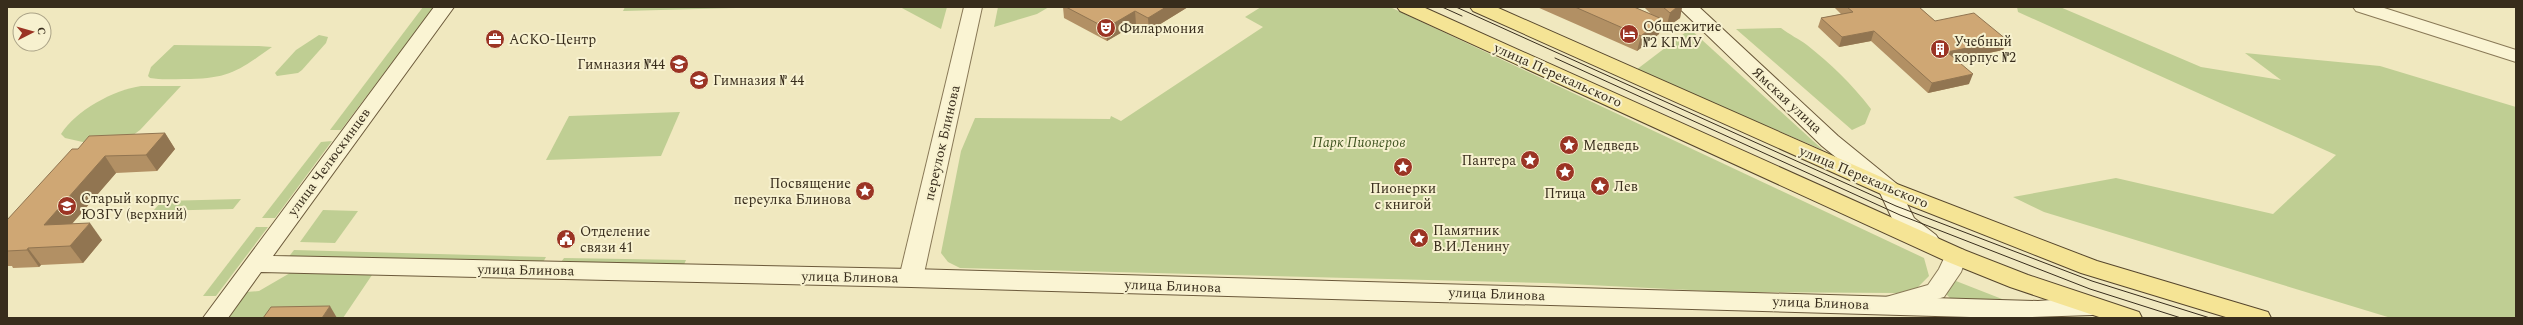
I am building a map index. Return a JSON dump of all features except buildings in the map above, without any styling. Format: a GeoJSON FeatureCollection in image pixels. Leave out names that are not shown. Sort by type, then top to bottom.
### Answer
{"type":"FeatureCollection","features":[{"type":"Feature","properties":{"kind":"main road","name":"улица Перекальского"},"geometry":{"type":"LineString","coordinates":[[1407,7],[1956,256],[2020,281],[2130,318]]}},
{"type":"Feature","properties":{"kind":"main road","name":"улица Перекальского"},"geometry":{"type":"LineString","coordinates":[[1480,7],[1889,189],[2089,267],[2259,318]]}},
{"type":"Feature","properties":{"kind":"street","name":"улица Челюскинцев"},"geometry":{"type":"LineString","coordinates":[[215,318],[444,7]]}},
{"type":"Feature","properties":{"kind":"street","name":"переулок Блинова"},"geometry":{"type":"LineString","coordinates":[[911,278],[973,7]]}},
{"type":"Feature","properties":{"kind":"street","name":"Ямская улица"},"geometry":{"type":"LineString","coordinates":[[1688,7],[1830,141],[1889,189]]}},
{"type":"Feature","properties":{"kind":"street"},"geometry":{"type":"LineString","coordinates":[[2362,7],[2516,56]]}},
{"type":"Feature","properties":{"kind":"street"},"geometry":{"type":"LineString","coordinates":[[1887,305],[1936,291],[1950,272],[1956,256],[1933,245],[1905,223],[1889,189]]}},
{"type":"Feature","properties":{"kind":"street","name":"улица Блинова"},"geometry":{"type":"LineString","coordinates":[[255,264],[911,278],[2038,310],[2092,306]]}},
{"type":"Feature","properties":{"kind":"green space"},"geometry":{"type":"Polygon","coordinates":[[[423,7],[434,7],[341,130],[330,130],[423,7]]]}},
{"type":"Feature","properties":{"kind":"green space"},"geometry":{"type":"Polygon","coordinates":[[[625,7],[770,7],[623,11],[625,7]]]}},
{"type":"Feature","properties":{"kind":"green space"},"geometry":{"type":"Polygon","coordinates":[[[900,7],[947,7],[941,29],[900,7]]]}},
{"type":"Feature","properties":{"kind":"green space"},"geometry":{"type":"Polygon","coordinates":[[[998,7],[1049,7],[1037,14],[994,27],[998,7]]]}},
{"type":"Feature","properties":{"kind":"green space","name":"Парк Пионеров"},"geometry":{"type":"Polygon","coordinates":[[[1261,7],[1390,7],[1924,258],[1929,276],[1917,288],[1898,293],[1730,292],[1548,283],[960,268],[948,262],[941,253],[961,151],[975,118],[1110,119],[1111,116],[1121,121],[1263,27],[1245,17],[1261,7]]]}},
{"type":"Feature","properties":{"kind":"green space"},"geometry":{"type":"Polygon","coordinates":[[[2017,7],[2060,7],[2201,67],[2281,80],[2245,53],[2380,66],[2516,107],[2516,318],[2391,318],[2044,212],[2013,197],[2116,178],[2273,214],[2336,155],[2018,12],[2017,7]]]}},
{"type":"Feature","properties":{"kind":"green space"},"geometry":{"type":"Polygon","coordinates":[[[1781,28],[1816,52],[1856,91],[1871,109],[1865,124],[1852,130],[1736,29],[1781,28]]]}},
{"type":"Feature","properties":{"kind":"green space"},"geometry":{"type":"Polygon","coordinates":[[[1690,29],[1823,150],[1636,70],[1690,29]]]}},
{"type":"Feature","properties":{"kind":"green space"},"geometry":{"type":"Polygon","coordinates":[[[319,35],[328,37],[326,43],[302,70],[298,73],[277,76],[275,73],[296,50],[319,35]]]}},
{"type":"Feature","properties":{"kind":"green space"},"geometry":{"type":"Polygon","coordinates":[[[174,45],[272,47],[250,63],[231,72],[211,78],[150,78],[148,76],[151,67],[174,45]]]}},
{"type":"Feature","properties":{"kind":"green space"},"geometry":{"type":"Polygon","coordinates":[[[141,86],[181,86],[140,130],[121,144],[96,145],[65,138],[61,134],[76,117],[96,102],[130,88],[141,86]]]}},
{"type":"Feature","properties":{"kind":"green space"},"geometry":{"type":"Polygon","coordinates":[[[680,112],[661,156],[546,160],[569,116],[680,112]]]}},
{"type":"Feature","properties":{"kind":"green space"},"geometry":{"type":"Polygon","coordinates":[[[332,141],[275,218],[262,218],[321,142],[332,141]]]}},
{"type":"Feature","properties":{"kind":"green space"},"geometry":{"type":"Polygon","coordinates":[[[241,199],[233,209],[153,211],[162,201],[241,199]]]}},
{"type":"Feature","properties":{"kind":"green space"},"geometry":{"type":"Polygon","coordinates":[[[323,210],[358,211],[335,243],[300,242],[323,210]]]}},
{"type":"Feature","properties":{"kind":"green space"},"geometry":{"type":"Polygon","coordinates":[[[256,227],[268,227],[216,296],[203,296],[256,227]]]}},
{"type":"Feature","properties":{"kind":"green space"},"geometry":{"type":"Polygon","coordinates":[[[294,250],[546,257],[542,264],[287,259],[294,250]]]}},
{"type":"Feature","properties":{"kind":"green space"},"geometry":{"type":"Polygon","coordinates":[[[564,258],[686,260],[683,267],[559,265],[564,258]]]}},
{"type":"Feature","properties":{"kind":"green space"},"geometry":{"type":"Polygon","coordinates":[[[290,273],[372,275],[343,318],[226,318],[246,292],[259,291],[290,273]]]}},
{"type":"Feature","properties":{"kind":"green space"},"geometry":{"type":"Polygon","coordinates":[[[1956,281],[2002,299],[2005,302],[1954,302],[1945,293],[1956,281]]]}},
{"type":"Feature","properties":{"kind":"tram line"},"geometry":{"type":"LineString","coordinates":[[1442,7],[1462,16]]}},
{"type":"Feature","properties":{"kind":"tram line"},"geometry":{"type":"LineString","coordinates":[[1456,7],[1896,206],[2092,281],[2210,318]]}},
{"type":"Feature","properties":{"kind":"tram line"},"geometry":{"type":"LineString","coordinates":[[1555,58],[1900,215],[2090,289],[2181,318]]}},
{"type":"Feature","properties":{"kind":"place","name":"Филармония"},"geometry":{"type":"Point","coordinates":[1106,28]}},
{"type":"Feature","properties":{"kind":"place","name":"Общежитие №2 КГМУ"},"geometry":{"type":"Point","coordinates":[1629,34]}},
{"type":"Feature","properties":{"kind":"place","name":"АСКО-Центр"},"geometry":{"type":"Point","coordinates":[495,39]}},
{"type":"Feature","properties":{"kind":"place","name":"Учебный корпус №2"},"geometry":{"type":"Point","coordinates":[1940,49]}},
{"type":"Feature","properties":{"kind":"place","name":"Гимназия №44"},"geometry":{"type":"Point","coordinates":[679,64]}},
{"type":"Feature","properties":{"kind":"place","name":"Гимназия № 44"},"geometry":{"type":"Point","coordinates":[699,80]}},
{"type":"Feature","properties":{"kind":"place","name":"Медведь"},"geometry":{"type":"Point","coordinates":[1569,145]}},
{"type":"Feature","properties":{"kind":"place","name":"Пантера"},"geometry":{"type":"Point","coordinates":[1530,160]}},
{"type":"Feature","properties":{"kind":"place","name":"Пионерки с книгой"},"geometry":{"type":"Point","coordinates":[1403,167]}},
{"type":"Feature","properties":{"kind":"place","name":"Птица"},"geometry":{"type":"Point","coordinates":[1565,172]}},
{"type":"Feature","properties":{"kind":"place","name":"Лев"},"geometry":{"type":"Point","coordinates":[1600,186]}},
{"type":"Feature","properties":{"kind":"place","name":"Посвящение переулка Блинова"},"geometry":{"type":"Point","coordinates":[865,191]}},
{"type":"Feature","properties":{"kind":"place","name":"Старый корпус ЮЗГУ (верхний)"},"geometry":{"type":"Point","coordinates":[67,206]}},
{"type":"Feature","properties":{"kind":"place","name":"Памятник В.И.Ленину"},"geometry":{"type":"Point","coordinates":[1419,238]}},
{"type":"Feature","properties":{"kind":"place","name":"Отделение связи 41"},"geometry":{"type":"Point","coordinates":[566,239]}}]}
